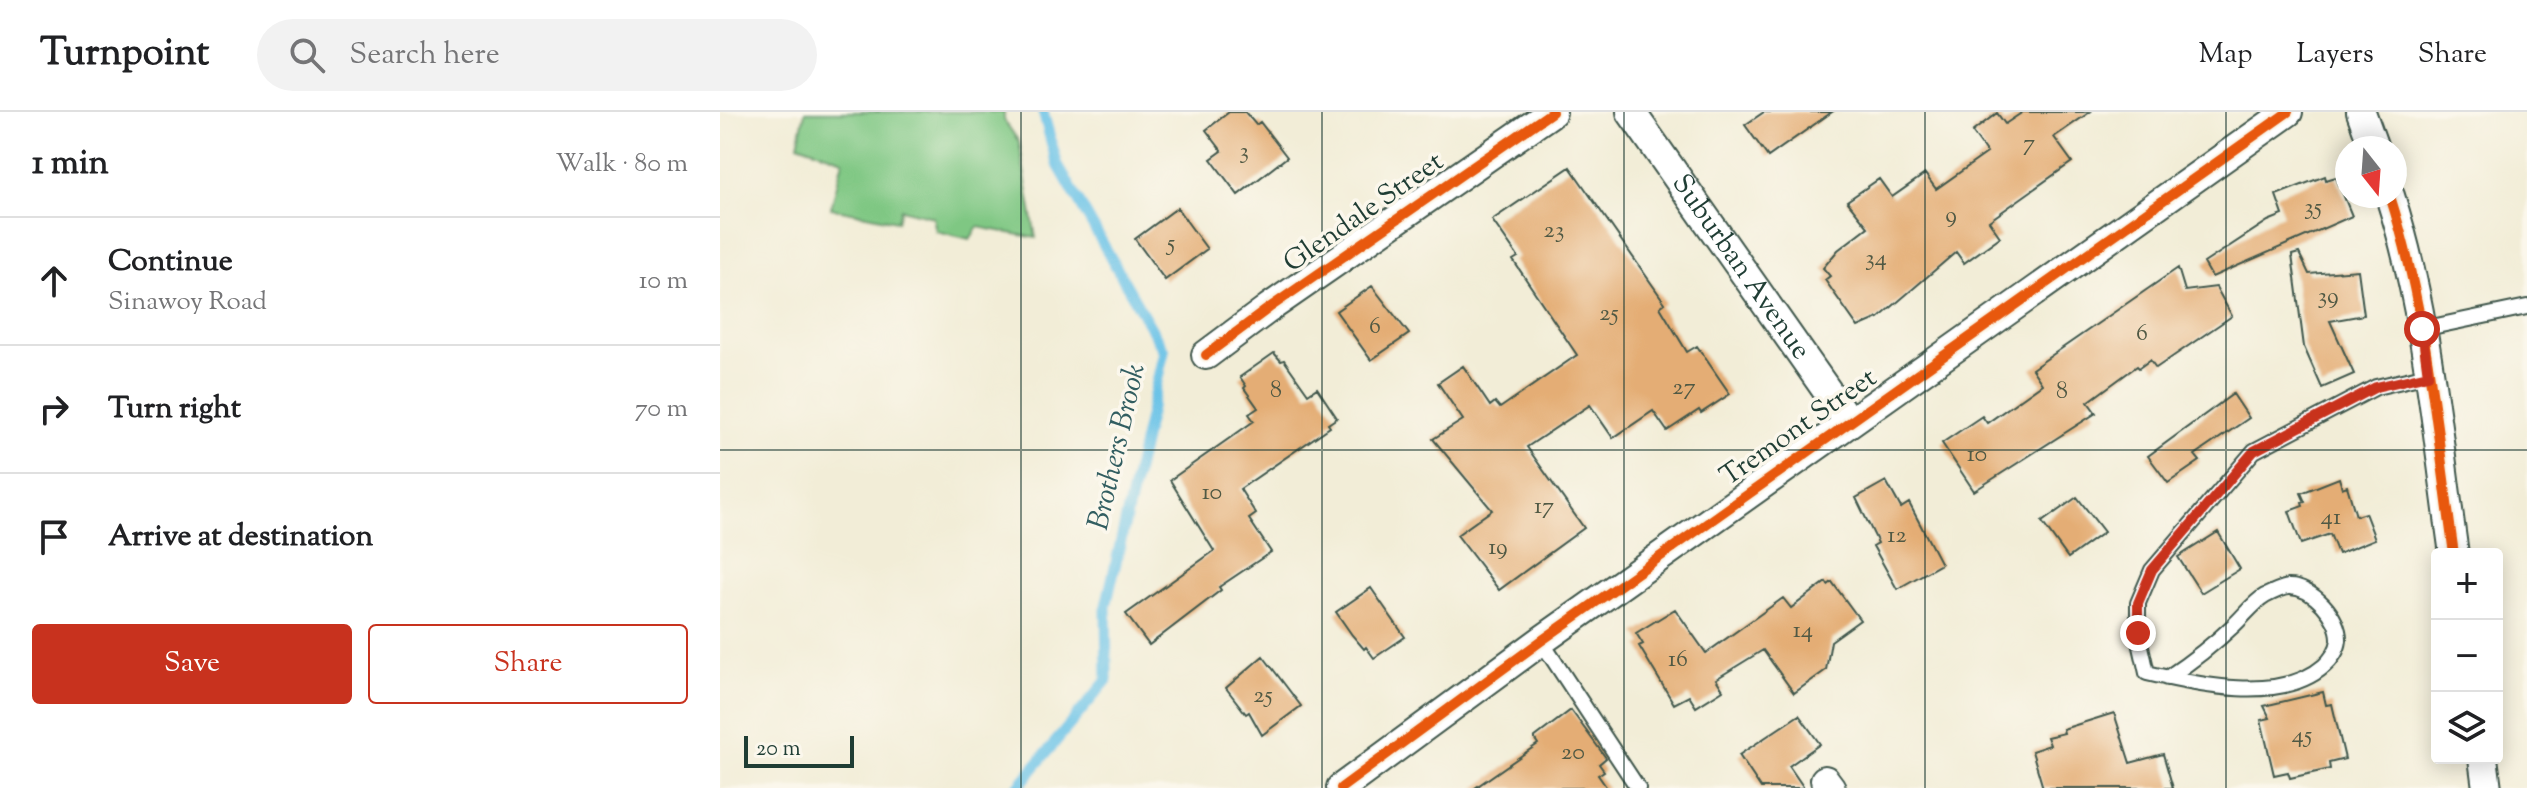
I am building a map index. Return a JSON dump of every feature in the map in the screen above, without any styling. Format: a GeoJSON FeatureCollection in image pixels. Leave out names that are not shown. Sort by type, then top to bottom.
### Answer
{"type":"FeatureCollection","features":[{"type":"Feature","properties":{"kind":"street","name":"Glendale Street"},"geometry":{"type":"LineString","coordinates":[[1206,355],[1552,112]]}},
{"type":"Feature","properties":{"kind":"street","name":"Suburban Avenue"},"geometry":{"type":"LineString","coordinates":[[1631,112],[1849,422]]}},
{"type":"Feature","properties":{"kind":"street","name":"Tremont Street"},"geometry":{"type":"LineString","coordinates":[[1341,788],[1541,641],[2288,112]]}},
{"type":"Feature","properties":{"kind":"street"},"geometry":{"type":"LineString","coordinates":[[2361,112],[2370,136]]}},
{"type":"Feature","properties":{"kind":"street"},"geometry":{"type":"LineString","coordinates":[[2393,208],[2422,329],[2453,548]]}},
{"type":"Feature","properties":{"kind":"street"},"geometry":{"type":"LineString","coordinates":[[2484,764],[2487,788]]}},
{"type":"Feature","properties":{"kind":"lane"},"geometry":{"type":"LineString","coordinates":[[2422,329],[2527,307]]}},
{"type":"Feature","properties":{"kind":"lane"},"geometry":{"type":"LineString","coordinates":[[2167,678],[2208,648],[2265,596],[2289,587],[2313,594],[2333,618],[2339,639],[2334,655],[2324,667],[2306,678],[2271,687],[2207,687],[2167,678],[2147,673],[2138,633],[2138,603],[2152,570],[2254,451],[2376,387],[2428,375]]}},
{"type":"Feature","properties":{"kind":"lane"},"geometry":{"type":"LineString","coordinates":[[1541,641],[1638,788]]}},
{"type":"Feature","properties":{"kind":"green space"},"geometry":{"type":"Polygon","coordinates":[[[805,112],[1004,112],[1004,120],[1019,142],[1036,238],[978,227],[970,239],[936,231],[933,217],[901,209],[897,221],[831,208],[843,160],[798,144],[805,112]]]}},
{"type":"Feature","properties":{"kind":"building"},"geometry":{"type":"Polygon","coordinates":[[[1229,112],[1245,112],[1256,125],[1260,122],[1287,157],[1238,195],[1211,159],[1222,151],[1206,130],[1229,112]]]}},
{"type":"Feature","properties":{"kind":"building"},"geometry":{"type":"Polygon","coordinates":[[[1764,112],[1832,112],[1768,157],[1745,125],[1764,112]]]}},
{"type":"Feature","properties":{"kind":"building"},"geometry":{"type":"Polygon","coordinates":[[[2023,112],[2090,112],[2054,137],[2072,162],[1989,221],[2000,237],[1964,263],[1956,252],[1879,318],[1858,327],[1825,280],[1830,276],[1823,268],[1838,250],[1868,227],[1847,201],[1879,179],[1892,197],[1925,174],[1936,189],[1987,153],[1972,132],[1997,113],[2005,124],[2023,112]]]}},
{"type":"Feature","properties":{"kind":"building"},"geometry":{"type":"Polygon","coordinates":[[[1570,167],[1665,303],[1660,307],[1687,352],[1697,346],[1730,394],[1667,431],[1653,411],[1613,438],[1590,405],[1527,447],[1584,528],[1499,590],[1457,535],[1492,510],[1433,439],[1463,420],[1438,383],[1463,366],[1490,406],[1495,402],[1500,408],[1577,355],[1513,260],[1518,257],[1492,220],[1570,167]]]}},
{"type":"Feature","properties":{"kind":"building"},"geometry":{"type":"Polygon","coordinates":[[[2325,176],[2326,180],[2335,177],[2335,208],[2349,208],[2352,216],[2212,277],[2204,263],[2268,221],[2283,215],[2276,195],[2325,176]]]}},
{"type":"Feature","properties":{"kind":"building"},"geometry":{"type":"Polygon","coordinates":[[[1177,208],[1207,249],[1165,280],[1135,239],[1177,208]]]}},
{"type":"Feature","properties":{"kind":"building"},"geometry":{"type":"Polygon","coordinates":[[[2299,253],[2309,274],[2358,270],[2364,315],[2330,321],[2354,374],[2322,388],[2304,347],[2292,255],[2299,253]]]}},
{"type":"Feature","properties":{"kind":"building"},"geometry":{"type":"Polygon","coordinates":[[[2178,268],[2185,291],[2216,287],[2232,316],[2156,368],[2150,360],[2139,368],[2137,366],[2088,402],[2096,413],[1974,491],[1942,443],[1982,416],[1987,423],[2042,384],[2032,369],[2178,268]]]}},
{"type":"Feature","properties":{"kind":"building"},"geometry":{"type":"Polygon","coordinates":[[[1372,286],[1409,334],[1371,360],[1336,311],[1372,286]]]}},
{"type":"Feature","properties":{"kind":"building"},"geometry":{"type":"Polygon","coordinates":[[[1274,353],[1281,361],[1284,360],[1308,394],[1317,388],[1337,418],[1328,424],[1330,427],[1240,489],[1256,514],[1249,519],[1271,552],[1219,587],[1221,590],[1149,645],[1126,614],[1214,551],[1170,480],[1254,421],[1249,414],[1258,408],[1240,377],[1274,353]]]}},
{"type":"Feature","properties":{"kind":"building"},"geometry":{"type":"Polygon","coordinates":[[[2233,394],[2249,418],[2195,455],[2200,461],[2168,483],[2148,456],[2233,394]]]}},
{"type":"Feature","properties":{"kind":"building"},"geometry":{"type":"Polygon","coordinates":[[[2339,478],[2342,488],[2347,486],[2356,516],[2365,513],[2375,539],[2338,554],[2330,534],[2301,544],[2289,511],[2303,506],[2305,502],[2301,493],[2339,478]]]}},
{"type":"Feature","properties":{"kind":"building"},"geometry":{"type":"Polygon","coordinates":[[[1886,481],[1901,508],[1909,503],[1941,564],[1897,589],[1873,546],[1878,543],[1856,498],[1886,481]]]}},
{"type":"Feature","properties":{"kind":"building"},"geometry":{"type":"Polygon","coordinates":[[[2077,497],[2104,532],[2068,558],[2042,522],[2077,497]]]}},
{"type":"Feature","properties":{"kind":"building"},"geometry":{"type":"Polygon","coordinates":[[[2218,532],[2240,569],[2201,593],[2178,557],[2218,532]]]}},
{"type":"Feature","properties":{"kind":"building"},"geometry":{"type":"Polygon","coordinates":[[[1826,582],[1828,585],[1832,582],[1860,620],[1831,641],[1826,670],[1794,693],[1763,650],[1716,679],[1723,690],[1696,707],[1689,696],[1674,704],[1639,646],[1643,644],[1636,633],[1675,609],[1706,653],[1783,598],[1791,608],[1826,582]]]}},
{"type":"Feature","properties":{"kind":"building"},"geometry":{"type":"Polygon","coordinates":[[[1371,588],[1405,637],[1374,658],[1336,612],[1371,588]]]}},
{"type":"Feature","properties":{"kind":"building"},"geometry":{"type":"Polygon","coordinates":[[[1263,656],[1301,706],[1262,735],[1249,712],[1246,714],[1226,688],[1263,656]]]}},
{"type":"Feature","properties":{"kind":"building"},"geometry":{"type":"Polygon","coordinates":[[[2323,692],[2326,705],[2332,704],[2345,759],[2329,763],[2330,769],[2290,778],[2288,772],[2274,775],[2261,720],[2270,718],[2264,706],[2323,692]]]}},
{"type":"Feature","properties":{"kind":"building"},"geometry":{"type":"Polygon","coordinates":[[[1571,710],[1606,758],[1599,764],[1604,771],[1598,775],[1607,788],[1475,788],[1538,744],[1534,738],[1571,710]]]}},
{"type":"Feature","properties":{"kind":"building"},"geometry":{"type":"Polygon","coordinates":[[[2114,713],[2130,763],[2163,754],[2173,788],[2043,788],[2032,751],[2050,745],[2047,737],[2064,733],[2063,729],[2114,713]]]}},
{"type":"Feature","properties":{"kind":"building"},"geometry":{"type":"Polygon","coordinates":[[[1799,715],[1820,744],[1789,766],[1804,788],[1761,788],[1739,755],[1799,715]]]}},
{"type":"Feature","properties":{"kind":"waterway","name":"Brothers Brook"},"geometry":{"type":"LineString","coordinates":[[1017,788],[1107,680],[1106,606],[1164,351],[1057,163],[1043,112]]}},
{"type":"Feature","properties":{"kind":"cycle path"},"geometry":{"type":"LineString","coordinates":[[1206,355],[1552,112]]}},
{"type":"Feature","properties":{"kind":"cycle path"},"geometry":{"type":"LineString","coordinates":[[1341,788],[1541,641],[2288,112]]}},
{"type":"Feature","properties":{"kind":"cycle path"},"geometry":{"type":"LineString","coordinates":[[2394,208],[2422,328],[2453,548]]}},
{"type":"Feature","properties":{"kind":"route"},"geometry":{"type":"LineString","coordinates":[[2138,633],[2138,603],[2152,570],[2254,451],[2376,387],[2428,375],[2422,329]]}}]}
